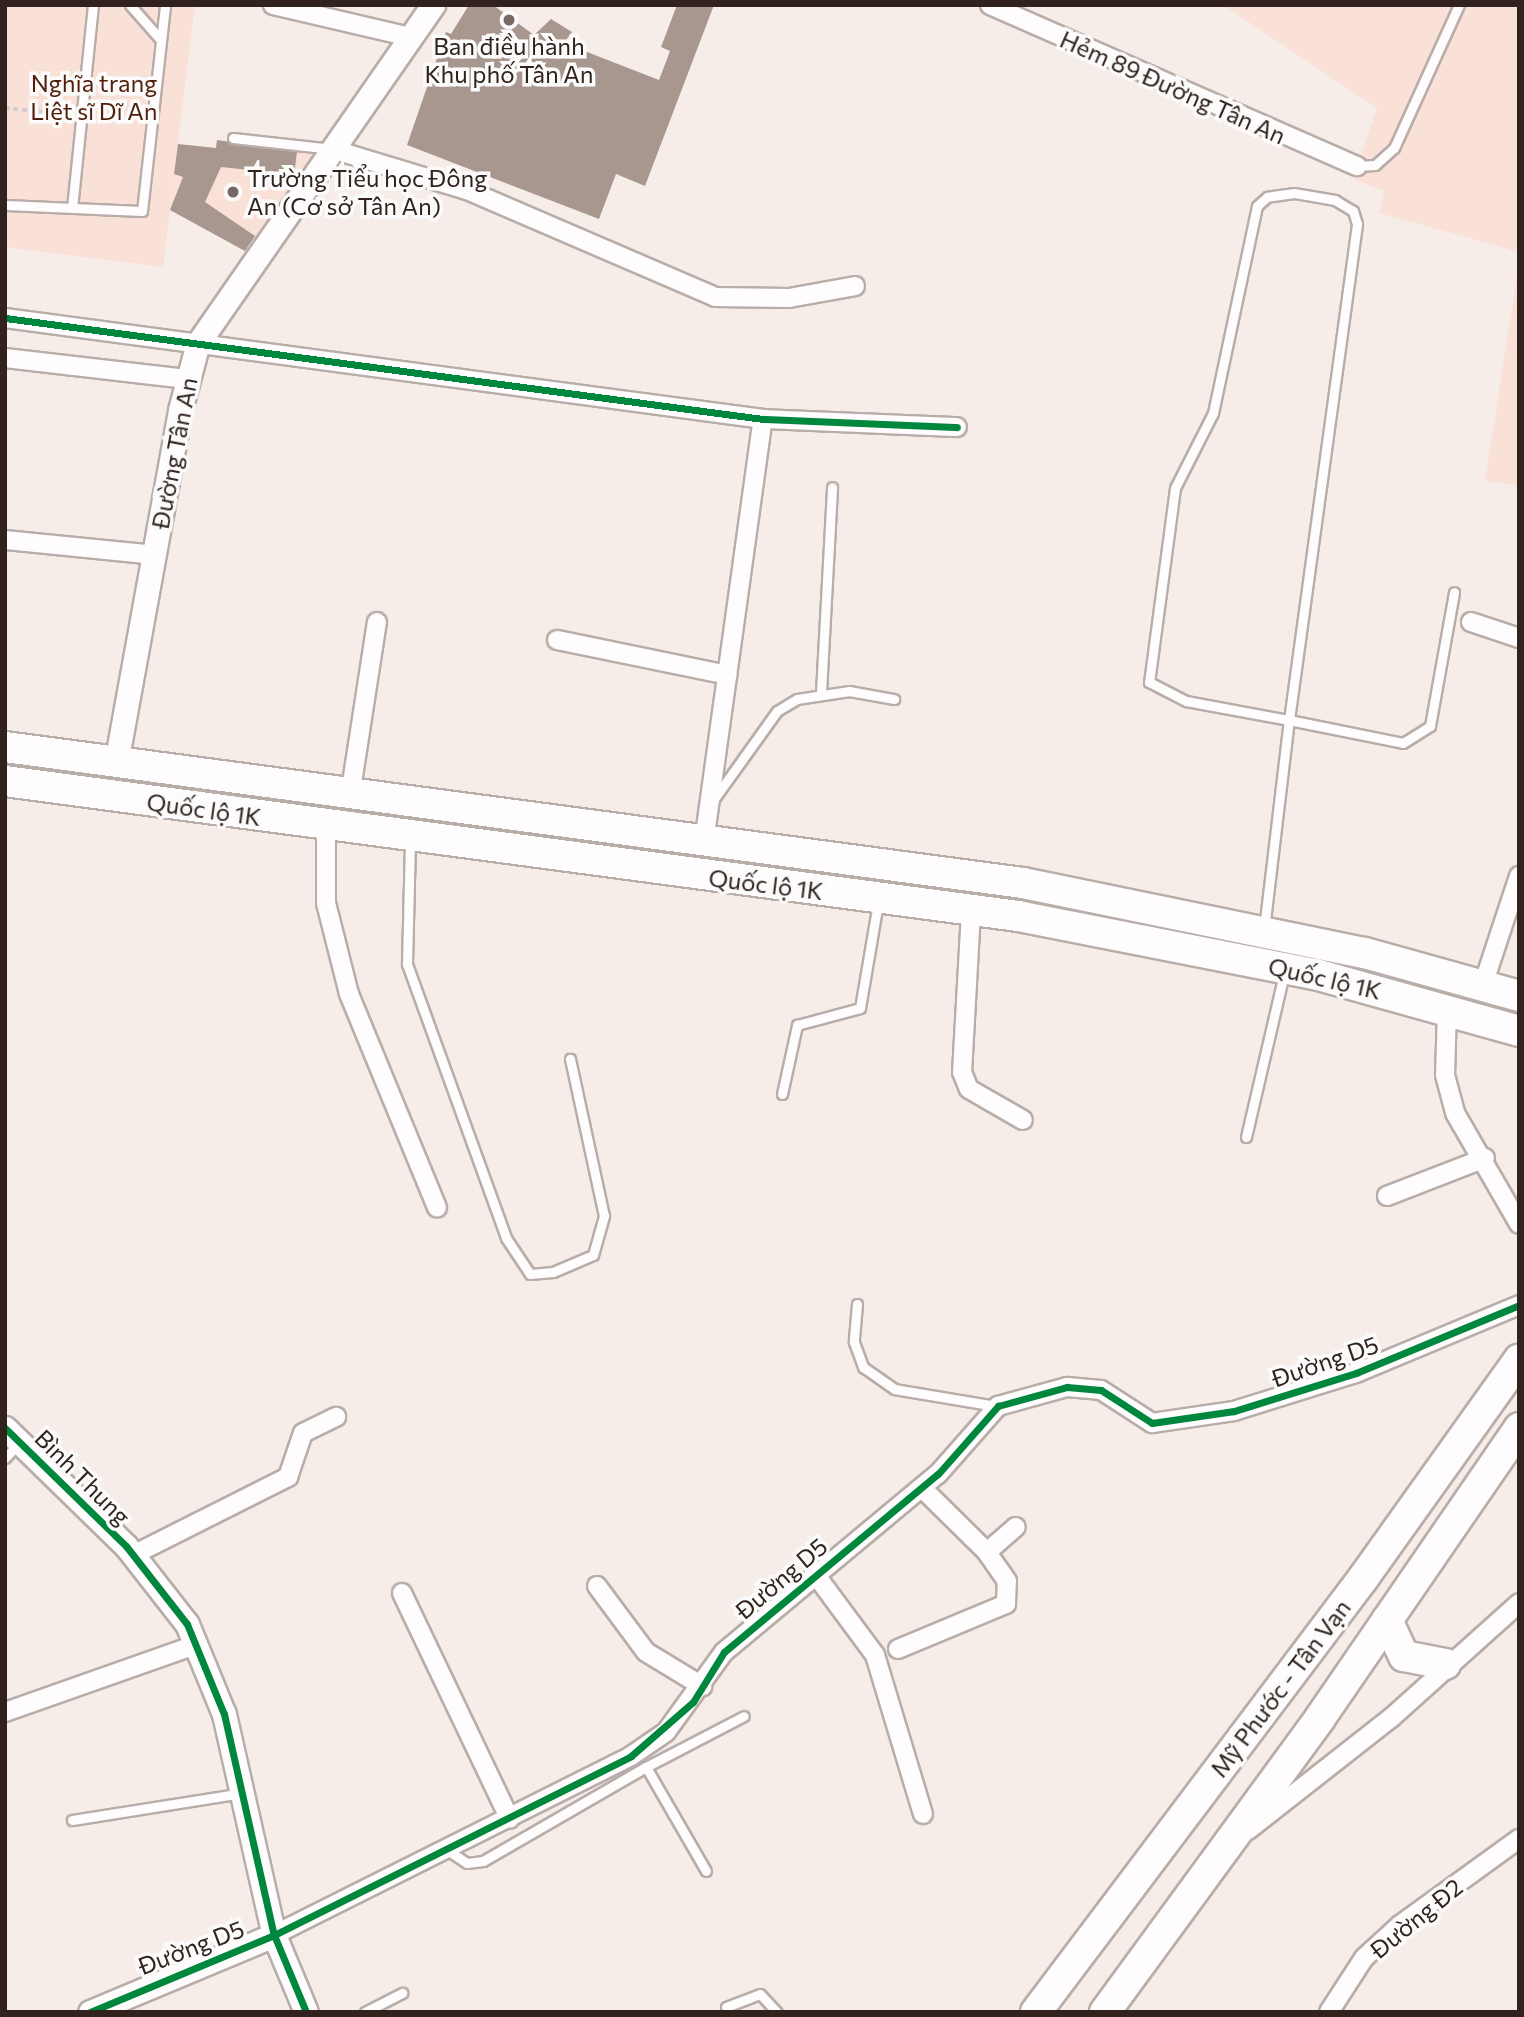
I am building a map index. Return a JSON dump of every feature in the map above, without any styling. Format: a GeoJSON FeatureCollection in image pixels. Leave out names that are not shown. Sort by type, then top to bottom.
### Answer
{"type":"FeatureCollection","features":[{"type":"Feature","properties":{"kind":"main road","name":"Quốc lộ 1K"},"geometry":{"type":"LineString","coordinates":[[5,747],[350,796],[1023,883],[1264,930],[1519,996]]}},
{"type":"Feature","properties":{"kind":"main road"},"geometry":{"type":"LineString","coordinates":[[109,796],[116,763]]}},
{"type":"Feature","properties":{"kind":"main road","name":"Quốc lộ 1K"},"geometry":{"type":"LineString","coordinates":[[5,780],[326,827],[971,912],[1285,968],[1447,1009],[1519,1031]]}},
{"type":"Feature","properties":{"kind":"main road","name":"Mỹ Phước - Tân Vạn"},"geometry":{"type":"LineString","coordinates":[[1036,2012],[1364,1577],[1519,1360]]}},
{"type":"Feature","properties":{"kind":"main road","name":"Mỹ Phước - Tân Vạn"},"geometry":{"type":"LineString","coordinates":[[1105,2012],[1388,1620],[1519,1428]]}},
{"type":"Feature","properties":{"kind":"main road"},"geometry":{"type":"LineString","coordinates":[[1388,1620],[1404,1656],[1445,1664]]}},
{"type":"Feature","properties":{"kind":"street"},"geometry":{"type":"LineString","coordinates":[[273,5],[411,37]]}},
{"type":"Feature","properties":{"kind":"street","name":"Đường Tân An"},"geometry":{"type":"LineString","coordinates":[[116,763],[187,379],[198,343],[335,150],[433,5]]}},
{"type":"Feature","properties":{"kind":"street","name":"Hẻm 89 Đường Tân An"},"geometry":{"type":"LineString","coordinates":[[990,5],[1357,166]]}},
{"type":"Feature","properties":{"kind":"street"},"geometry":{"type":"LineString","coordinates":[[335,150],[467,190],[715,297],[789,298],[855,286]]}},
{"type":"Feature","properties":{"kind":"street"},"geometry":{"type":"LineString","coordinates":[[5,318],[762,419],[957,426]]}},
{"type":"Feature","properties":{"kind":"street"},"geometry":{"type":"LineString","coordinates":[[5,358],[187,379]]}},
{"type":"Feature","properties":{"kind":"street"},"geometry":{"type":"LineString","coordinates":[[704,842],[762,419]]}},
{"type":"Feature","properties":{"kind":"street"},"geometry":{"type":"LineString","coordinates":[[5,540],[154,555]]}},
{"type":"Feature","properties":{"kind":"street"},"geometry":{"type":"LineString","coordinates":[[350,796],[377,622]]}},
{"type":"Feature","properties":{"kind":"street"},"geometry":{"type":"LineString","coordinates":[[1471,622],[1519,638]]}},
{"type":"Feature","properties":{"kind":"street"},"geometry":{"type":"LineString","coordinates":[[557,640],[727,675]]}},
{"type":"Feature","properties":{"kind":"street"},"geometry":{"type":"LineString","coordinates":[[326,827],[326,903],[349,994],[437,1208]]}},
{"type":"Feature","properties":{"kind":"street"},"geometry":{"type":"LineString","coordinates":[[1483,985],[1519,876]]}},
{"type":"Feature","properties":{"kind":"street"},"geometry":{"type":"LineString","coordinates":[[971,912],[962,1072],[969,1089],[1023,1120]]}},
{"type":"Feature","properties":{"kind":"street"},"geometry":{"type":"LineString","coordinates":[[1447,1009],[1445,1075],[1452,1100],[1519,1224]]}},
{"type":"Feature","properties":{"kind":"street"},"geometry":{"type":"LineString","coordinates":[[1387,1196],[1485,1158]]}},
{"type":"Feature","properties":{"kind":"street","name":"Đường D5"},"geometry":{"type":"LineString","coordinates":[[90,2012],[274,1935],[444,1848],[510,1819],[640,1750],[666,1732],[702,1686],[724,1652],[922,1488],[998,1406],[1067,1387],[1101,1390],[1152,1423],[1234,1411],[1356,1373],[1519,1305]]}},
{"type":"Feature","properties":{"kind":"street"},"geometry":{"type":"LineString","coordinates":[[133,1555],[288,1477],[303,1433],[336,1417]]}},
{"type":"Feature","properties":{"kind":"street","name":"Bình Thung"},"geometry":{"type":"LineString","coordinates":[[10,1442],[133,1555],[160,1584],[195,1645],[224,1714],[274,1935],[306,2012]]}},
{"type":"Feature","properties":{"kind":"street"},"geometry":{"type":"LineString","coordinates":[[898,1649],[1006,1604],[1007,1581],[987,1552],[922,1488]]}},
{"type":"Feature","properties":{"kind":"street"},"geometry":{"type":"LineString","coordinates":[[987,1552],[1016,1527]]}},
{"type":"Feature","properties":{"kind":"street"},"geometry":{"type":"LineString","coordinates":[[815,1574],[878,1661],[923,1814]]}},
{"type":"Feature","properties":{"kind":"street"},"geometry":{"type":"LineString","coordinates":[[597,1586],[646,1652],[702,1686]]}},
{"type":"Feature","properties":{"kind":"street"},"geometry":{"type":"LineString","coordinates":[[402,1593],[510,1819]]}},
{"type":"Feature","properties":{"kind":"street"},"geometry":{"type":"LineString","coordinates":[[1224,1850],[1391,1718],[1445,1664],[1519,1603]]}},
{"type":"Feature","properties":{"kind":"street"},"geometry":{"type":"LineString","coordinates":[[5,1712],[195,1645]]}},
{"type":"Feature","properties":{"kind":"street","name":"Đường Đ2"},"geometry":{"type":"LineString","coordinates":[[1329,2012],[1364,1958],[1399,1925],[1519,1839]]}},
{"type":"Feature","properties":{"kind":"lane"},"geometry":{"type":"LineString","coordinates":[[72,208],[93,5]]}},
{"type":"Feature","properties":{"kind":"lane"},"geometry":{"type":"LineString","coordinates":[[130,5],[161,40]]}},
{"type":"Feature","properties":{"kind":"lane"},"geometry":{"type":"LineString","coordinates":[[5,205],[136,213],[146,206],[165,5]]}},
{"type":"Feature","properties":{"kind":"lane"},"geometry":{"type":"LineString","coordinates":[[1357,166],[1375,165],[1394,148],[1459,5]]}},
{"type":"Feature","properties":{"kind":"lane"},"geometry":{"type":"LineString","coordinates":[[233,138],[335,150]]}},
{"type":"Feature","properties":{"kind":"lane"},"geometry":{"type":"LineString","coordinates":[[1264,930],[1289,720],[1357,224],[1353,211],[1335,200],[1294,193],[1267,197],[1257,206],[1224,378],[1175,488],[1149,666],[1149,682],[1165,695],[1289,720],[1403,743],[1430,726],[1454,592]]}},
{"type":"Feature","properties":{"kind":"lane"},"geometry":{"type":"LineString","coordinates":[[821,691],[832,487]]}},
{"type":"Feature","properties":{"kind":"lane"},"geometry":{"type":"LineString","coordinates":[[709,806],[777,711],[821,691],[894,699]]}},
{"type":"Feature","properties":{"kind":"lane"},"geometry":{"type":"LineString","coordinates":[[410,838],[407,964],[506,1238],[530,1274],[553,1272],[593,1255],[604,1216],[570,1059]]}},
{"type":"Feature","properties":{"kind":"lane"},"geometry":{"type":"LineString","coordinates":[[782,1094],[797,1025],[860,1008],[879,898]]}},
{"type":"Feature","properties":{"kind":"lane"},"geometry":{"type":"LineString","coordinates":[[1246,1136],[1285,968]]}},
{"type":"Feature","properties":{"kind":"lane"},"geometry":{"type":"LineString","coordinates":[[857,1304],[855,1342],[863,1367],[894,1390],[998,1406]]}},
{"type":"Feature","properties":{"kind":"lane"},"geometry":{"type":"LineString","coordinates":[[444,1848],[467,1863],[483,1861],[646,1767],[744,1716]]}},
{"type":"Feature","properties":{"kind":"lane"},"geometry":{"type":"LineString","coordinates":[[646,1767],[706,1871]]}},
{"type":"Feature","properties":{"kind":"lane"},"geometry":{"type":"LineString","coordinates":[[72,1820],[244,1793]]}},
{"type":"Feature","properties":{"kind":"lane"},"geometry":{"type":"LineString","coordinates":[[365,2012],[402,1993]]}},
{"type":"Feature","properties":{"kind":"lane"},"geometry":{"type":"LineString","coordinates":[[726,2007],[760,1994],[776,2012]]}},
{"type":"Feature","properties":{"kind":"path"},"geometry":{"type":"LineString","coordinates":[[5,108],[81,116]]}},
{"type":"Feature","properties":{"kind":"shaded area","name":"Trường Tiểu học Đông An (Cơ sở Tân An)"},"geometry":{"type":"Polygon","coordinates":[[[217,140],[325,152],[246,252],[170,210],[178,144],[203,147],[215,156],[217,140]]]}},
{"type":"Feature","properties":{"kind":"green space","name":"Nghĩa trang Liệt sĩ Dĩ An"},"geometry":{"type":"Polygon","coordinates":[[[5,5],[195,5],[163,267],[5,247],[5,5]]]}},
{"type":"Feature","properties":{"kind":"green space"},"geometry":{"type":"Polygon","coordinates":[[[1223,5],[1519,5],[1519,252],[1379,213],[1384,191],[1353,179],[1377,108],[1223,5]]]}},
{"type":"Feature","properties":{"kind":"green space"},"geometry":{"type":"Polygon","coordinates":[[[1519,262],[1519,486],[1485,481],[1519,262]]]}},
{"type":"Feature","properties":{"kind":"building"},"geometry":{"type":"Polygon","coordinates":[[[469,5],[493,5],[534,35],[551,19],[572,32],[564,43],[659,80],[670,51],[661,47],[677,5],[714,5],[645,186],[616,174],[599,219],[407,145],[446,32],[451,34],[469,5]]]}},
{"type":"Feature","properties":{"kind":"building"},"geometry":{"type":"Polygon","coordinates":[[[217,140],[297,152],[294,175],[221,167],[205,202],[255,236],[245,251],[170,210],[183,177],[174,174],[178,144],[216,148],[217,140]]]}},
{"type":"Feature","properties":{"kind":"cycle path"},"geometry":{"type":"LineString","coordinates":[[5,318],[763,419],[957,427]]}},
{"type":"Feature","properties":{"kind":"cycle path"},"geometry":{"type":"LineString","coordinates":[[90,2012],[274,1935],[631,1756],[693,1702],[724,1652],[938,1474],[998,1406],[1067,1387],[1101,1390],[1152,1423],[1234,1411],[1356,1373],[1519,1305]]}},
{"type":"Feature","properties":{"kind":"cycle path"},"geometry":{"type":"LineString","coordinates":[[5,1428],[126,1546],[187,1624],[224,1714],[274,1935],[306,2012]]}},
{"type":"Feature","properties":{"kind":"place","name":"Ban điều hành Khu phố Tân An"},"geometry":{"type":"Point","coordinates":[509,20]}},
{"type":"Feature","properties":{"kind":"place","name":"Trường Tiểu học Đông An (Cơ sở Tân An)"},"geometry":{"type":"Point","coordinates":[233,192]}}]}
